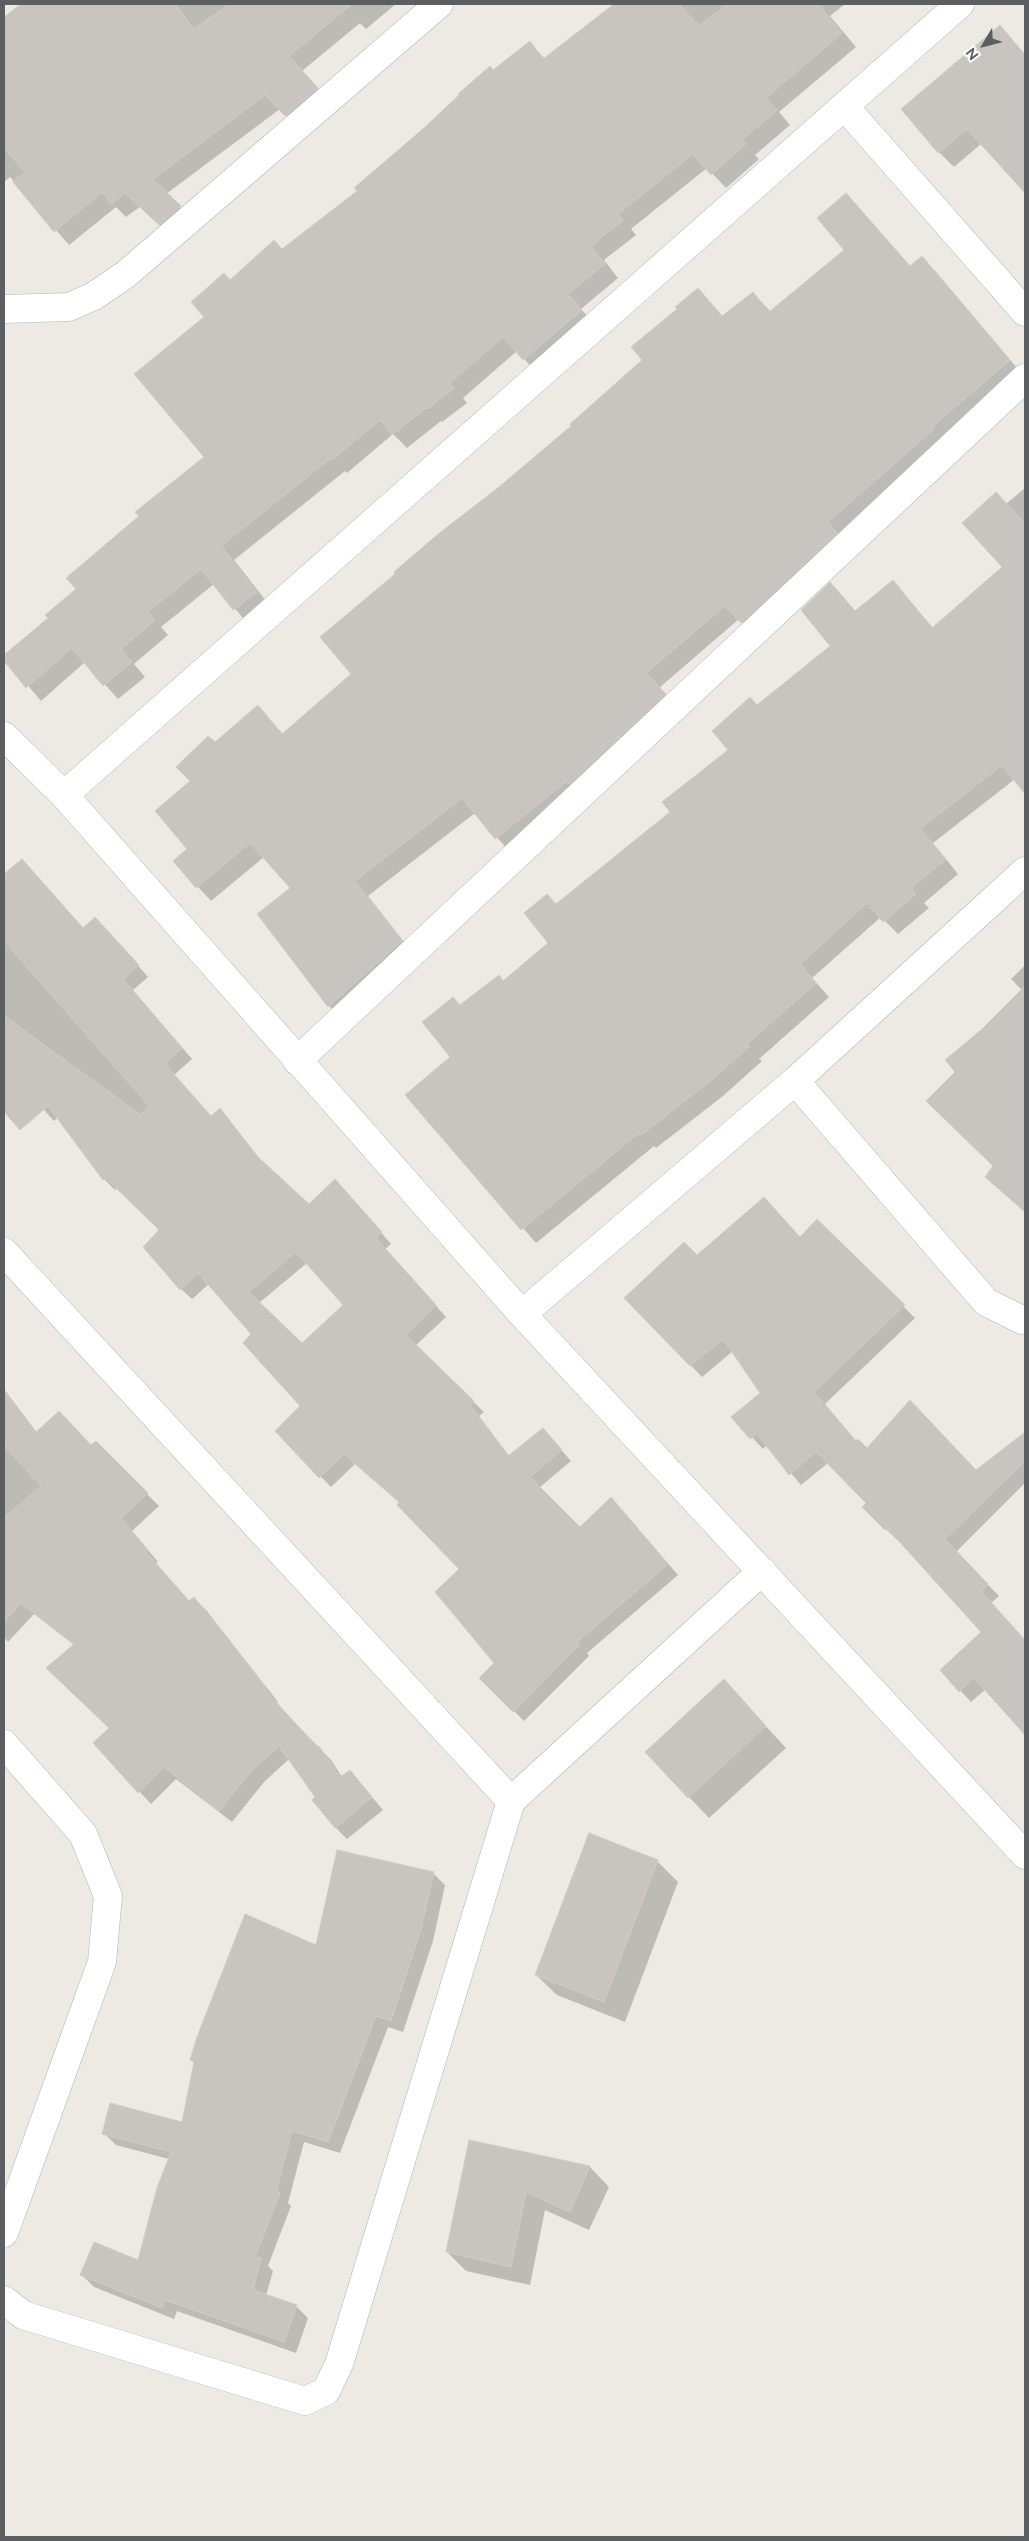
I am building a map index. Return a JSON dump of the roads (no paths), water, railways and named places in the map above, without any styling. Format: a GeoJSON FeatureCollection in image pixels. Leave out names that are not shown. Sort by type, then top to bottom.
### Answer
{"type":"FeatureCollection","features":[{"type":"Feature","properties":{"kind":"street"},"geometry":{"type":"LineString","coordinates":[[4,309],[69,307],[94,296],[125,276],[440,4]]}},
{"type":"Feature","properties":{"kind":"street"},"geometry":{"type":"LineString","coordinates":[[64,795],[960,4]]}},
{"type":"Feature","properties":{"kind":"street"},"geometry":{"type":"LineString","coordinates":[[845,107],[1025,312]]}},
{"type":"Feature","properties":{"kind":"street"},"geometry":{"type":"LineString","coordinates":[[297,1061],[1025,378]]}},
{"type":"Feature","properties":{"kind":"street"},"geometry":{"type":"LineString","coordinates":[[4,736],[64,795],[522,1314],[1025,1854]]}},
{"type":"Feature","properties":{"kind":"street"},"geometry":{"type":"LineString","coordinates":[[522,1314],[796,1081],[1025,871]]}},
{"type":"Feature","properties":{"kind":"street"},"geometry":{"type":"LineString","coordinates":[[796,1081],[986,1302],[1022,1320],[1025,1319]]}},
{"type":"Feature","properties":{"kind":"street"},"geometry":{"type":"LineString","coordinates":[[4,1252],[511,1801]]}},
{"type":"Feature","properties":{"kind":"street"},"geometry":{"type":"LineString","coordinates":[[4,2300],[23,2315],[305,2401],[326,2391],[338,2364],[511,1801],[762,1570]]}},
{"type":"Feature","properties":{"kind":"street"},"geometry":{"type":"LineString","coordinates":[[4,1744],[83,1834],[108,1896],[102,1962],[4,2233]]}}]}
